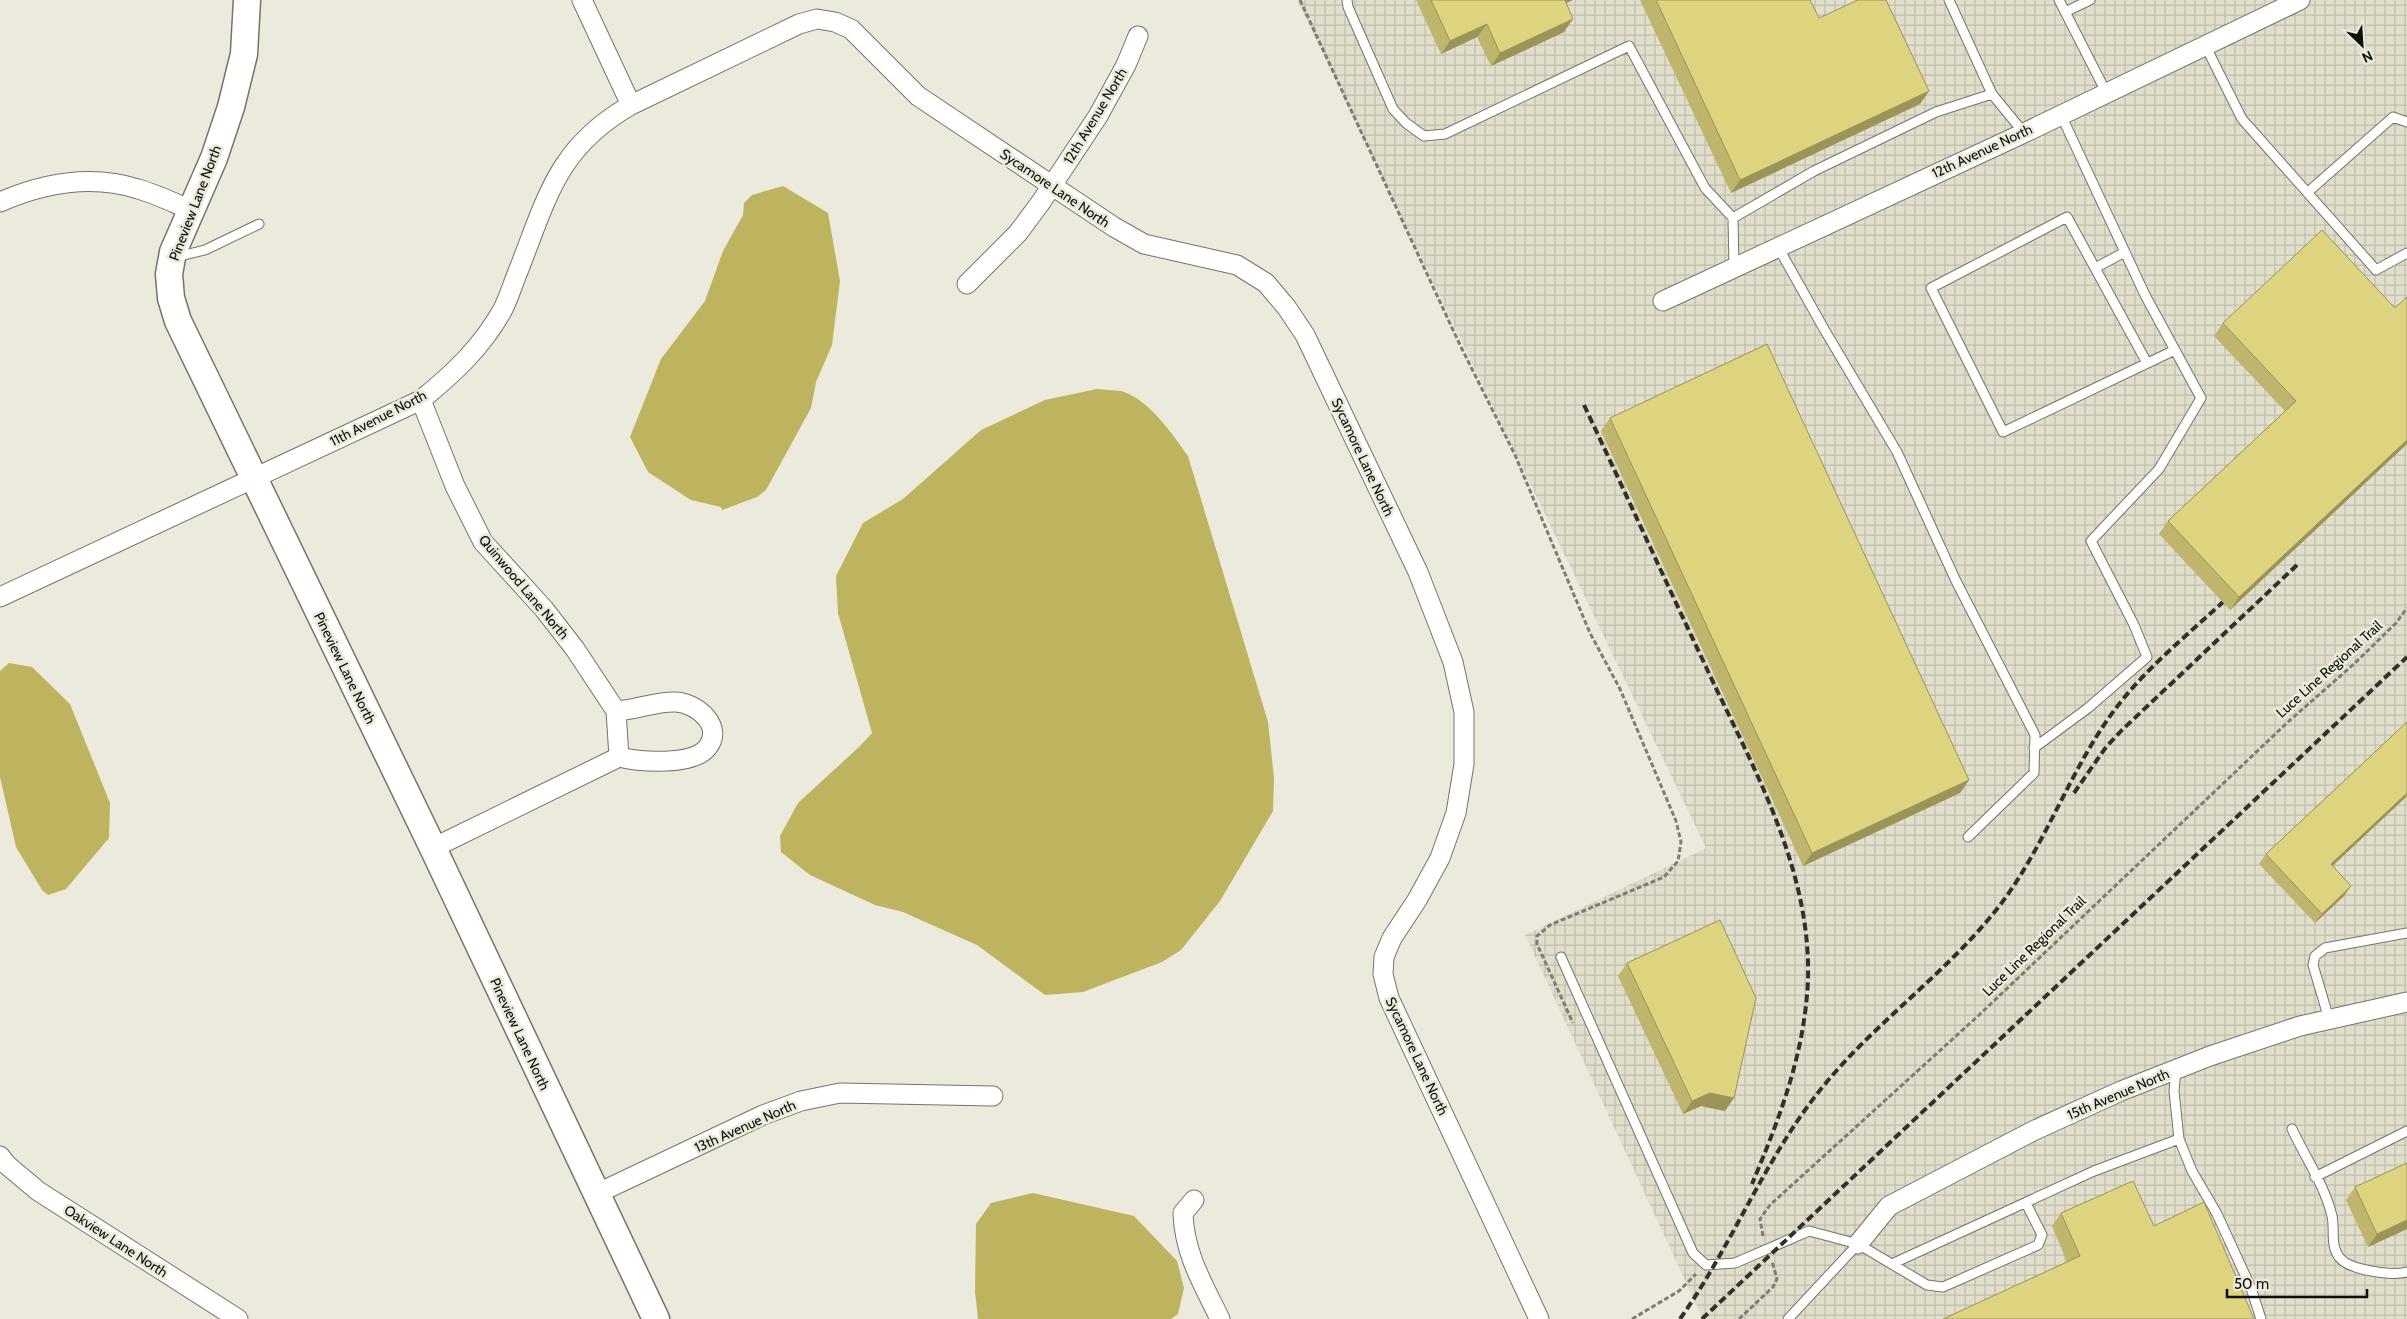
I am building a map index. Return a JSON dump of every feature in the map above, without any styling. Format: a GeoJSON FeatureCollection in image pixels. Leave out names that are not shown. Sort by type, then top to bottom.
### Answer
{"type":"FeatureCollection","features":[{"type":"Feature","properties":{"kind":"street","name":"Pineview Lane North"},"geometry":{"type":"LineString","coordinates":[[247,0],[244,54],[231,107],[172,258],[169,274],[171,298],[178,320],[253,478],[433,848],[656,1319]]}},
{"type":"Feature","properties":{"kind":"street"},"geometry":{"type":"LineString","coordinates":[[582,0],[631,105]]}},
{"type":"Feature","properties":{"kind":"street","name":"12th Avenue North"},"geometry":{"type":"LineString","coordinates":[[1664,301],[2024,133],[2300,0]]}},
{"type":"Feature","properties":{"kind":"street","name":"Sycamore Lane North"},"geometry":{"type":"LineString","coordinates":[[631,105],[799,24],[817,19],[835,22],[852,29],[918,96],[1051,186],[1144,244],[1237,265],[1266,283],[1305,335],[1429,598],[1453,662],[1464,712],[1464,764],[1456,813],[1440,858],[1417,900],[1392,938],[1384,957],[1383,974],[1389,998],[1539,1319]]}},
{"type":"Feature","properties":{"kind":"street","name":"12th Avenue North"},"geometry":{"type":"LineString","coordinates":[[967,284],[1018,233],[1051,186],[1098,116],[1126,65],[1138,36]]}},
{"type":"Feature","properties":{"kind":"street","name":"11th Avenue North"},"geometry":{"type":"LineString","coordinates":[[0,597],[420,400],[454,373],[481,343],[503,310],[551,188],[565,162],[584,139],[606,119],[631,105]]}},
{"type":"Feature","properties":{"kind":"street"},"geometry":{"type":"LineString","coordinates":[[0,202],[37,188],[64,182],[111,182],[138,189],[191,210]]}},
{"type":"Feature","properties":{"kind":"street","name":"Quinwood Lane North"},"geometry":{"type":"LineString","coordinates":[[420,400],[455,486],[483,542],[544,609],[575,649],[616,711],[619,757]]}},
{"type":"Feature","properties":{"kind":"street"},"geometry":{"type":"LineString","coordinates":[[433,848],[619,757],[646,760],[683,760],[696,756],[707,748],[713,737],[712,724],[704,715],[678,702],[616,711]]}},
{"type":"Feature","properties":{"kind":"street","name":"15th Avenue North"},"geometry":{"type":"LineString","coordinates":[[1858,1244],[1889,1206],[2035,1130],[2121,1091],[2282,1032],[2329,1019],[2407,1002]]}},
{"type":"Feature","properties":{"kind":"street","name":"13th Avenue North"},"geometry":{"type":"LineString","coordinates":[[596,1194],[763,1115],[801,1100],[840,1092],[993,1096]]}},
{"type":"Feature","properties":{"kind":"street","name":"Oakview Lane North"},"geometry":{"type":"LineString","coordinates":[[2,1166],[85,1222],[238,1319]]}},
{"type":"Feature","properties":{"kind":"street"},"geometry":{"type":"LineString","coordinates":[[1194,1200],[1183,1213],[1186,1242],[1190,1258],[1220,1319]]}},
{"type":"Feature","properties":{"kind":"lane"},"geometry":{"type":"LineString","coordinates":[[1347,0],[1348,7],[1393,109],[1406,123],[1424,136],[1445,134],[1629,46],[1705,188],[1733,218],[1734,268]]}},
{"type":"Feature","properties":{"kind":"lane"},"geometry":{"type":"LineString","coordinates":[[1949,0],[1992,94],[2024,133]]}},
{"type":"Feature","properties":{"kind":"lane"},"geometry":{"type":"LineString","coordinates":[[2059,0],[2106,92]]}},
{"type":"Feature","properties":{"kind":"lane"},"geometry":{"type":"LineString","coordinates":[[2065,12],[2090,0]]}},
{"type":"Feature","properties":{"kind":"lane"},"geometry":{"type":"LineString","coordinates":[[2205,45],[2242,119],[2376,270],[2407,253]]}},
{"type":"Feature","properties":{"kind":"lane"},"geometry":{"type":"LineString","coordinates":[[1733,218],[1814,171],[1936,112],[1992,94]]}},
{"type":"Feature","properties":{"kind":"lane"},"geometry":{"type":"LineString","coordinates":[[2034,748],[2088,708],[2147,657],[2134,625],[2091,541],[2159,469],[2201,398],[2125,252],[2060,114]]}},
{"type":"Feature","properties":{"kind":"lane"},"geometry":{"type":"LineString","coordinates":[[2308,192],[2393,117],[2407,122]]}},
{"type":"Feature","properties":{"kind":"lane"},"geometry":{"type":"LineString","coordinates":[[2147,363],[2067,217],[1931,288],[2003,432],[2175,350]]}},
{"type":"Feature","properties":{"kind":"lane"},"geometry":{"type":"LineString","coordinates":[[172,258],[205,250],[259,224]]}},
{"type":"Feature","properties":{"kind":"lane"},"geometry":{"type":"LineString","coordinates":[[1778,247],[1897,452],[1956,581],[2035,734],[2034,773],[1968,837]]}},
{"type":"Feature","properties":{"kind":"lane"},"geometry":{"type":"LineString","coordinates":[[2095,268],[2125,252]]}},
{"type":"Feature","properties":{"kind":"lane"},"geometry":{"type":"LineString","coordinates":[[2329,1019],[2313,965],[2315,956],[2325,948],[2407,933]]}},
{"type":"Feature","properties":{"kind":"lane"},"geometry":{"type":"LineString","coordinates":[[1561,957],[1693,1253],[1706,1265],[1735,1263],[1808,1231],[1858,1244],[1894,1263],[1927,1285],[1943,1287],[2038,1245],[2042,1235],[2026,1203]]}},
{"type":"Feature","properties":{"kind":"lane"},"geometry":{"type":"LineString","coordinates":[[2176,1070],[2174,1091],[2179,1139],[2192,1171],[2218,1214],[2251,1288],[2261,1319]]}},
{"type":"Feature","properties":{"kind":"lane"},"geometry":{"type":"LineString","coordinates":[[2292,1129],[2332,1217],[2334,1244],[2339,1258],[2344,1263],[2377,1273],[2398,1274],[2407,1272]]}},
{"type":"Feature","properties":{"kind":"lane"},"geometry":{"type":"LineString","coordinates":[[2315,1177],[2407,1131]]}},
{"type":"Feature","properties":{"kind":"lane"},"geometry":{"type":"LineString","coordinates":[[1894,1263],[2122,1159],[2179,1139]]}},
{"type":"Feature","properties":{"kind":"lane"},"geometry":{"type":"LineString","coordinates":[[1788,1319],[1858,1244]]}},
{"type":"Feature","properties":{"kind":"path"},"geometry":{"type":"LineString","coordinates":[[1300,0],[1460,346],[1515,455],[1590,633],[1620,690],[1676,821],[1682,842],[1678,862],[1664,877],[1586,910]]}},
{"type":"Feature","properties":{"kind":"path","name":"Luce Line Regional Trail"},"geometry":{"type":"LineString","coordinates":[[1739,1319],[1773,1287],[1777,1279],[1762,1232],[1760,1219],[1770,1205],[1978,1016],[2289,721],[2354,664],[2396,623],[2407,608]]}},
{"type":"Feature","properties":{"kind":"path"},"geometry":{"type":"LineString","coordinates":[[1632,1319],[1679,1290],[1706,1265]]}},
{"type":"Feature","properties":{"kind":"shaded area"},"geometry":{"type":"Polygon","coordinates":[[[1297,0],[2407,0],[2407,1319],[1703,1319],[1525,935],[1706,848],[1297,0]]]}},
{"type":"Feature","properties":{"kind":"shaded area"},"geometry":{"type":"Polygon","coordinates":[[[783,186],[828,213],[840,281],[832,345],[816,382],[811,408],[766,490],[757,497],[722,510],[721,507],[691,500],[648,472],[630,437],[661,359],[705,301],[723,251],[743,215],[744,203],[752,195],[783,186]]]}},
{"type":"Feature","properties":{"kind":"shaded area"},"geometry":{"type":"Polygon","coordinates":[[[1097,389],[1121,391],[1141,401],[1159,418],[1188,456],[1268,722],[1274,778],[1273,811],[1220,901],[1181,950],[1162,962],[1083,992],[1045,995],[977,945],[903,912],[875,905],[810,875],[781,852],[780,836],[798,803],[872,733],[838,613],[836,576],[863,523],[903,499],[981,430],[1045,400],[1097,389]]]}},
{"type":"Feature","properties":{"kind":"shaded area"},"geometry":{"type":"Polygon","coordinates":[[[9,663],[32,667],[70,704],[110,803],[109,838],[66,889],[48,895],[42,890],[16,847],[0,777],[0,671],[9,663]]]}},
{"type":"Feature","properties":{"kind":"shaded area"},"geometry":{"type":"Polygon","coordinates":[[[1033,1193],[1134,1216],[1177,1261],[1184,1288],[1178,1314],[1171,1319],[978,1319],[975,1292],[976,1224],[991,1203],[1033,1193]]]}},
{"type":"Feature","properties":{"kind":"building"},"geometry":{"type":"Polygon","coordinates":[[[1431,0],[1565,0],[1573,19],[1500,53],[1487,24],[1450,41],[1431,0]]]}},
{"type":"Feature","properties":{"kind":"building"},"geometry":{"type":"Polygon","coordinates":[[[1656,0],[1810,0],[1819,18],[1858,0],[1886,0],[1929,91],[1740,180],[1656,0]]]}},
{"type":"Feature","properties":{"kind":"building"},"geometry":{"type":"Polygon","coordinates":[[[2322,230],[2395,308],[2407,297],[2407,440],[2239,597],[2168,521],[2296,401],[2223,323],[2322,230]]]}},
{"type":"Feature","properties":{"kind":"building"},"geometry":{"type":"Polygon","coordinates":[[[1767,344],[1969,780],[1812,853],[1610,418],[1767,344]]]}},
{"type":"Feature","properties":{"kind":"building"},"geometry":{"type":"Polygon","coordinates":[[[2407,722],[2407,793],[2331,864],[2351,886],[2322,914],[2266,854],[2407,722]]]}},
{"type":"Feature","properties":{"kind":"building"},"geometry":{"type":"Polygon","coordinates":[[[1720,920],[1756,998],[1734,1098],[1710,1093],[1692,1101],[1627,963],[1720,920]]]}},
{"type":"Feature","properties":{"kind":"building"},"geometry":{"type":"Polygon","coordinates":[[[2407,1163],[2407,1220],[2377,1234],[2355,1187],[2407,1163]]]}},
{"type":"Feature","properties":{"kind":"building"},"geometry":{"type":"Polygon","coordinates":[[[2133,1181],[2154,1226],[2204,1202],[2254,1319],[1943,1319],[2080,1256],[2061,1213],[2133,1181]]]}},
{"type":"Feature","properties":{"kind":"railway"},"geometry":{"type":"LineString","coordinates":[[1584,405],[1759,780],[1789,857],[1800,897],[1806,937],[1808,979],[1802,1033],[1781,1109],[1752,1184]]}},
{"type":"Feature","properties":{"kind":"railway"},"geometry":{"type":"LineString","coordinates":[[2074,793],[2106,747],[2122,730],[2297,565]]}},
{"type":"Feature","properties":{"kind":"railway"},"geometry":{"type":"LineString","coordinates":[[1680,1319],[1715,1263],[1780,1148],[1817,1094],[1863,1043],[1962,949],[1985,924],[2020,876],[2046,831],[2081,763],[2108,719],[2147,672],[2223,602]]}},
{"type":"Feature","properties":{"kind":"railway"},"geometry":{"type":"LineString","coordinates":[[1702,1319],[2407,657]]}}]}
